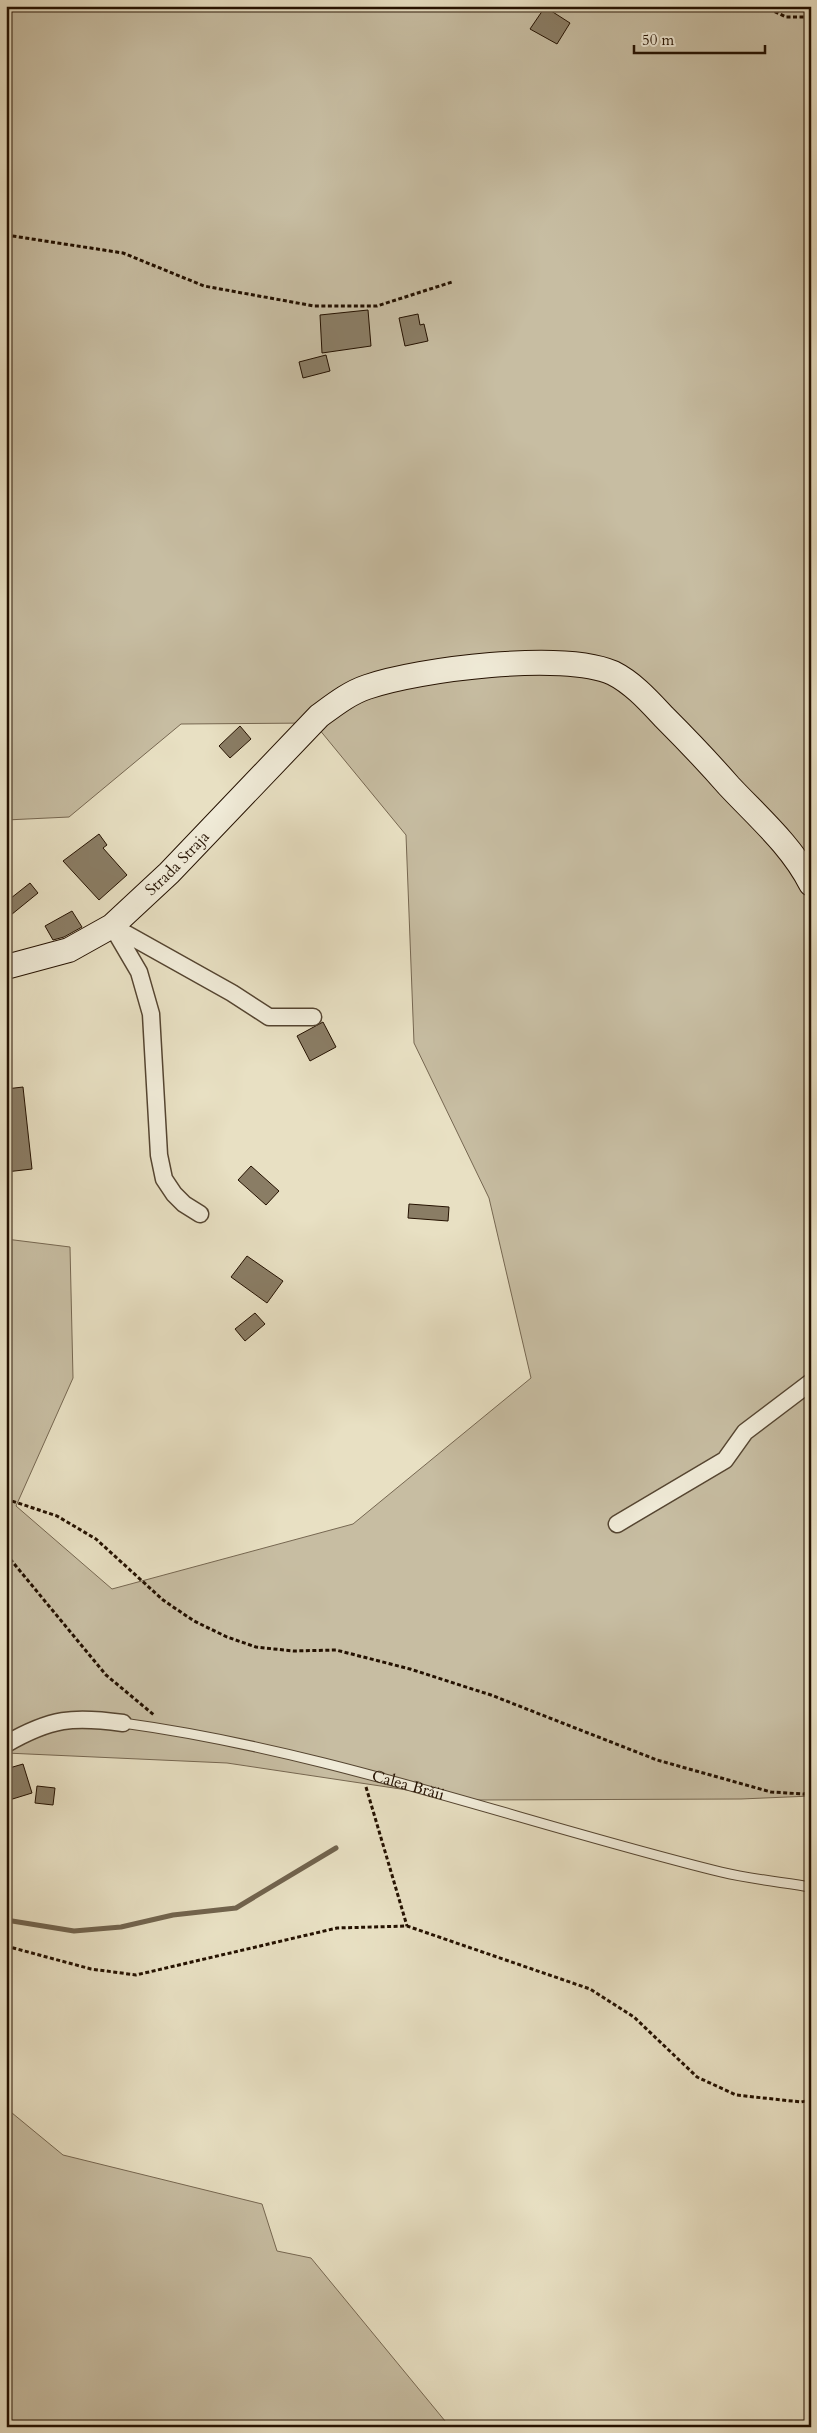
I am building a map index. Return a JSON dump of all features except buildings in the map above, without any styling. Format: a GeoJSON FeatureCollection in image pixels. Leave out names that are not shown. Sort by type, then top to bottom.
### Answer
{"type":"FeatureCollection","features":[{"type":"Feature","properties":{"kind":"main road","name":"Strada Straja"},"geometry":{"type":"LineString","coordinates":[[6,967],[38,960],[69,950],[112,926],[169,873],[319,716],[340,700],[365,687],[396,678],[467,668],[531,663],[566,663],[598,668],[614,674],[639,692],[794,857],[811,884]]}},
{"type":"Feature","properties":{"kind":"street"},"geometry":{"type":"LineString","coordinates":[[112,926],[216,983],[269,1017],[313,1017]]}},
{"type":"Feature","properties":{"kind":"street"},"geometry":{"type":"LineString","coordinates":[[112,926],[139,972],[151,1014],[159,1154],[164,1179],[184,1204],[200,1214]]}},
{"type":"Feature","properties":{"kind":"street"},"geometry":{"type":"LineString","coordinates":[[617,1524],[725,1460],[744,1432],[811,1382]]}},
{"type":"Feature","properties":{"kind":"street","name":"Calea Brăii"},"geometry":{"type":"LineString","coordinates":[[6,1744],[42,1725],[61,1720],[89,1718],[123,1723]]}},
{"type":"Feature","properties":{"kind":"lane","name":"Calea Brăii"},"geometry":{"type":"LineString","coordinates":[[123,1723],[173,1730],[274,1750],[361,1772],[723,1872],[811,1887]]}},
{"type":"Feature","properties":{"kind":"path"},"geometry":{"type":"LineString","coordinates":[[762,6],[786,16],[811,17]]}},
{"type":"Feature","properties":{"kind":"path"},"geometry":{"type":"LineString","coordinates":[[6,235],[123,253],[204,286],[314,306],[377,306],[452,282]]}},
{"type":"Feature","properties":{"kind":"path"},"geometry":{"type":"LineString","coordinates":[[6,1499],[57,1516],[96,1539],[163,1600],[194,1620],[241,1642],[256,1647],[293,1651],[336,1650],[410,1669],[491,1695],[657,1760],[772,1792],[804,1794],[811,1791]]}},
{"type":"Feature","properties":{"kind":"path"},"geometry":{"type":"LineString","coordinates":[[6,1554],[106,1675],[173,1730]]}},
{"type":"Feature","properties":{"kind":"path"},"geometry":{"type":"LineString","coordinates":[[361,1772],[407,1926]]}},
{"type":"Feature","properties":{"kind":"path"},"geometry":{"type":"LineString","coordinates":[[6,1946],[91,1969],[136,1974],[337,1928],[407,1926],[590,1989],[634,2017],[697,2077],[736,2096],[801,2102],[811,2100]]}},
{"type":"Feature","properties":{"kind":"shaded area"},"geometry":{"type":"Polygon","coordinates":[[[6,6],[811,6],[811,1796],[741,1799],[474,1800],[227,1763],[6,1753],[6,1239],[70,1247],[73,1378],[16,1506],[112,1589],[353,1524],[531,1378],[489,1198],[414,1043],[406,835],[314,723],[181,724],[69,817],[6,820],[6,6]]]}},
{"type":"Feature","properties":{"kind":"shaded area"},"geometry":{"type":"Polygon","coordinates":[[[6,2108],[63,2155],[262,2204],[277,2251],[311,2258],[450,2427],[6,2427],[6,2108]]]}},
{"type":"Feature","properties":{"kind":"waterway"},"geometry":{"type":"LineString","coordinates":[[6,1920],[74,1931],[121,1927],[173,1915],[236,1908],[336,1848]]}}]}
